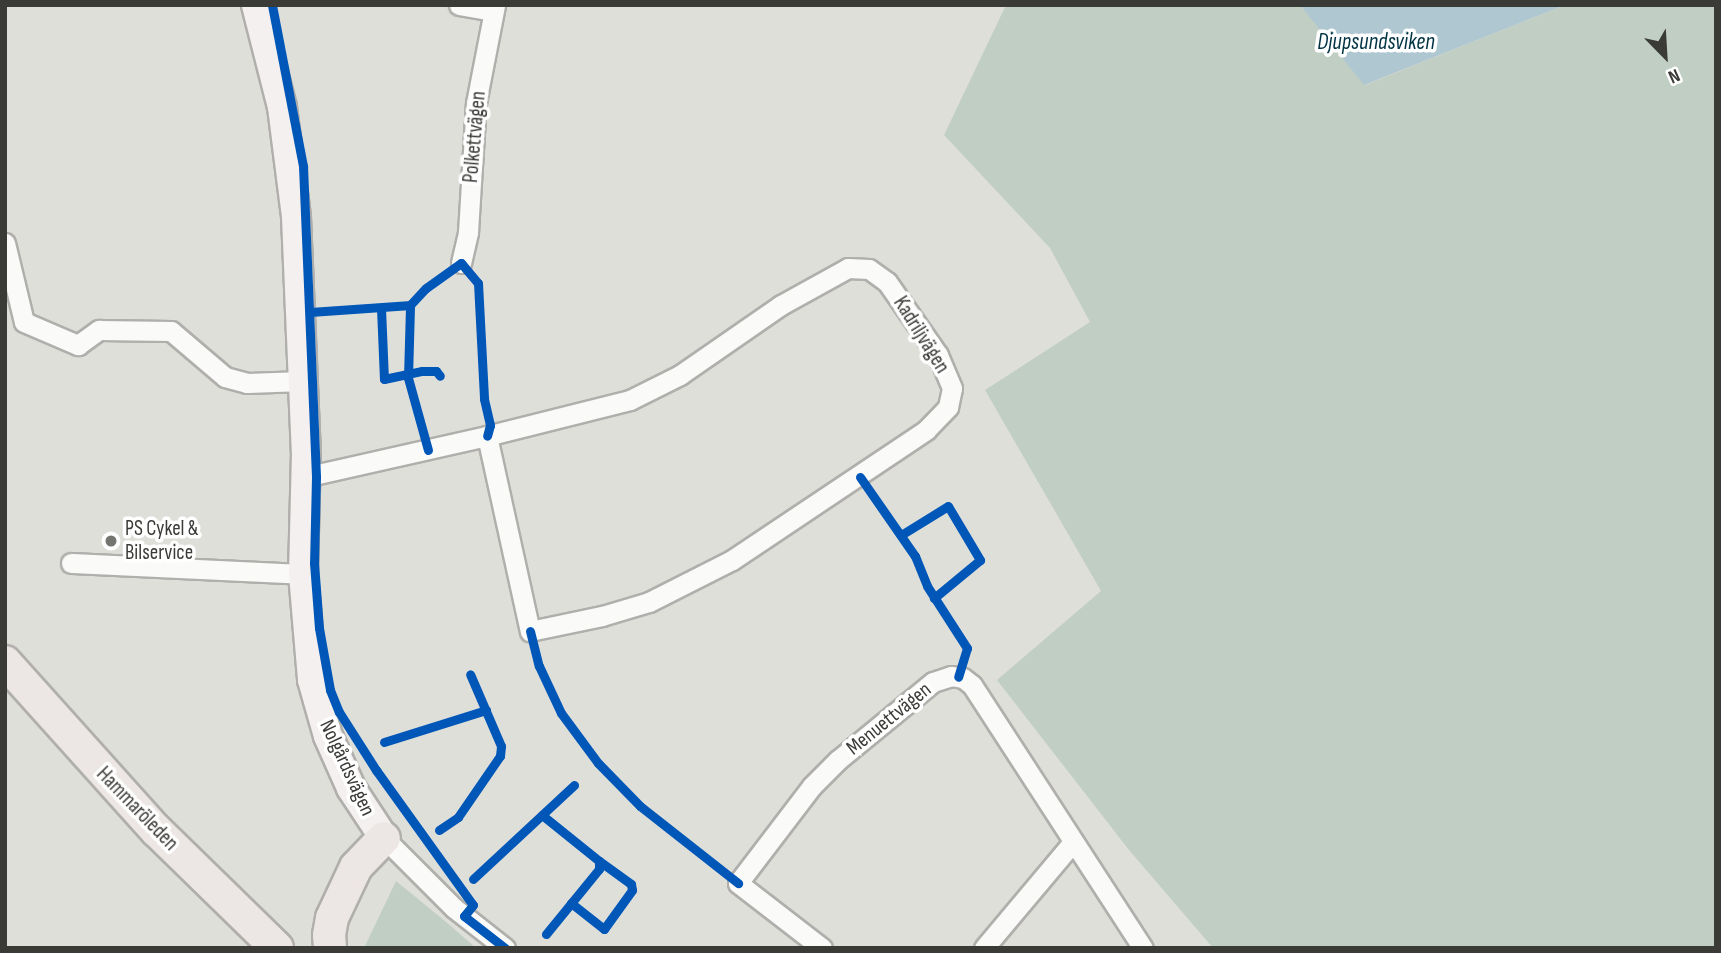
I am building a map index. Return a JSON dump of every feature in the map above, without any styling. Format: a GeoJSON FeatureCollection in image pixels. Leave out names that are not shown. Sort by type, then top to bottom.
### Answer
{"type":"FeatureCollection","features":[{"type":"Feature","properties":{"kind":"main road","name":"Hammaröleden"},"geometry":{"type":"LineString","coordinates":[[5,662],[81,750],[156,830],[277,948]]}},
{"type":"Feature","properties":{"kind":"main road"},"geometry":{"type":"LineString","coordinates":[[330,948],[328,935],[332,918],[356,867],[384,838]]}},
{"type":"Feature","properties":{"kind":"street","name":"Nolgårdsvägen"},"geometry":{"type":"LineString","coordinates":[[257,5],[282,107],[292,165],[303,381],[303,574],[312,680],[318,706],[351,788],[384,838],[454,908],[505,948]]}},
{"type":"Feature","properties":{"kind":"street","name":"Polkettvägen"},"geometry":{"type":"LineString","coordinates":[[459,5],[494,8],[476,103],[468,232],[461,263]]}},
{"type":"Feature","properties":{"kind":"street"},"geometry":{"type":"LineString","coordinates":[[5,243],[24,322],[78,345],[99,330],[171,331],[225,377],[247,383],[303,381]]}},
{"type":"Feature","properties":{"kind":"street","name":"Kadriljvägen"},"geometry":{"type":"LineString","coordinates":[[305,477],[316,477],[487,436],[642,395],[680,375],[792,299],[848,268],[869,269],[887,282],[938,355],[952,388],[948,407],[926,430],[732,561],[649,602],[602,616],[530,631],[487,436]]}},
{"type":"Feature","properties":{"kind":"street"},"geometry":{"type":"LineString","coordinates":[[71,563],[303,574]]}},
{"type":"Feature","properties":{"kind":"street","name":"Menuettvägen"},"geometry":{"type":"LineString","coordinates":[[822,948],[738,883],[813,786],[838,760],[941,678],[963,678],[972,685],[1143,948]]}},
{"type":"Feature","properties":{"kind":"street"},"geometry":{"type":"LineString","coordinates":[[984,948],[1073,842]]}},
{"type":"Feature","properties":{"kind":"shaded area"},"geometry":{"type":"Polygon","coordinates":[[[1006,5],[1300,5],[1365,85],[1565,5],[1716,5],[1716,948],[1213,948],[1129,850],[997,680],[1101,591],[985,390],[1090,322],[1050,248],[944,135],[1006,5]]]}},
{"type":"Feature","properties":{"kind":"shaded area"},"geometry":{"type":"Polygon","coordinates":[[[396,881],[445,921],[476,948],[364,948],[396,881]]]}},
{"type":"Feature","properties":{"kind":"water","name":"Djupsundsviken"},"geometry":{"type":"Polygon","coordinates":[[[1300,5],[1565,5],[1364,85],[1300,5]]]}},
{"type":"Feature","properties":{"kind":"cycle path"},"geometry":{"type":"LineString","coordinates":[[272,5],[303,166],[316,477],[314,563],[319,628],[330,690],[339,712],[376,770],[473,905],[464,916],[505,948]]}},
{"type":"Feature","properties":{"kind":"cycle path"},"geometry":{"type":"LineString","coordinates":[[428,450],[408,378],[410,305],[426,288],[461,263],[478,283],[484,399],[490,425],[487,436]]}},
{"type":"Feature","properties":{"kind":"cycle path"},"geometry":{"type":"LineString","coordinates":[[311,312],[410,305]]}},
{"type":"Feature","properties":{"kind":"cycle path"},"geometry":{"type":"LineString","coordinates":[[381,308],[384,379],[422,371],[436,371],[440,376]]}},
{"type":"Feature","properties":{"kind":"cycle path"},"geometry":{"type":"LineString","coordinates":[[860,477],[915,556],[927,586],[967,648],[958,677]]}},
{"type":"Feature","properties":{"kind":"cycle path"},"geometry":{"type":"LineString","coordinates":[[901,535],[948,506],[980,560],[934,598]]}},
{"type":"Feature","properties":{"kind":"cycle path"},"geometry":{"type":"LineString","coordinates":[[530,631],[539,666],[561,713],[598,763],[640,806],[738,883]]}},
{"type":"Feature","properties":{"kind":"cycle path"},"geometry":{"type":"LineString","coordinates":[[439,830],[458,817],[500,756],[501,746],[470,674]]}},
{"type":"Feature","properties":{"kind":"cycle path"},"geometry":{"type":"LineString","coordinates":[[384,742],[486,710]]}},
{"type":"Feature","properties":{"kind":"cycle path"},"geometry":{"type":"LineString","coordinates":[[473,879],[574,785]]}},
{"type":"Feature","properties":{"kind":"cycle path"},"geometry":{"type":"LineString","coordinates":[[542,815],[599,861],[599,869],[546,934]]}},
{"type":"Feature","properties":{"kind":"cycle path"},"geometry":{"type":"LineString","coordinates":[[571,903],[604,929],[632,890],[631,884],[599,861]]}},
{"type":"Feature","properties":{"kind":"place","name":"PS Cykel & Bilservice"},"geometry":{"type":"Point","coordinates":[111,541]}}]}
